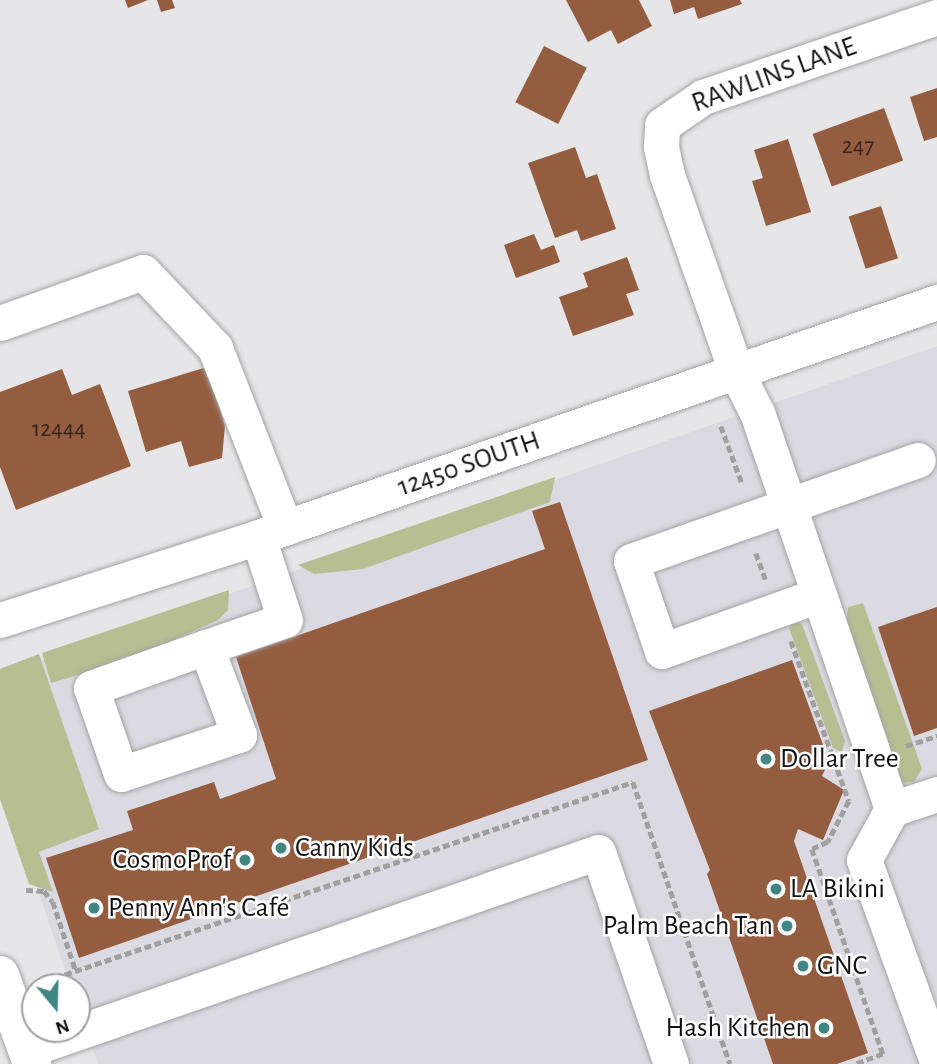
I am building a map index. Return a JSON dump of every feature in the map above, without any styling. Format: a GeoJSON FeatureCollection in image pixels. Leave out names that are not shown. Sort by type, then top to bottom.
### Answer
{"type":"FeatureCollection","features":[{"type":"Feature","properties":{"kind":"main road"},"geometry":{"type":"LineString","coordinates":[[0,975],[29,1057]]}},
{"type":"Feature","properties":{"kind":"street","name":"RAWLINS LANE"},"geometry":{"type":"LineString","coordinates":[[736,372],[667,175],[660,148],[662,125],[703,97],[937,17]]}},
{"type":"Feature","properties":{"kind":"street"},"geometry":{"type":"LineString","coordinates":[[0,323],[144,272],[215,348],[271,533],[285,621],[206,647]]}},
{"type":"Feature","properties":{"kind":"street","name":"12450 SOUTH"},"geometry":{"type":"LineString","coordinates":[[0,620],[271,533],[937,302]]}},
{"type":"Feature","properties":{"kind":"street"},"geometry":{"type":"LineString","coordinates":[[736,372],[757,413],[892,809]]}},
{"type":"Feature","properties":{"kind":"street"},"geometry":{"type":"LineString","coordinates":[[819,595],[662,651],[631,561],[918,460]]}},
{"type":"Feature","properties":{"kind":"street"},"geometry":{"type":"LineString","coordinates":[[930,1059],[864,860],[892,809],[937,794]]}},
{"type":"Feature","properties":{"kind":"street"},"geometry":{"type":"LineString","coordinates":[[29,1057],[598,852],[671,1064]]}},
{"type":"Feature","properties":{"kind":"path"},"geometry":{"type":"LineString","coordinates":[[722,426],[747,497]]}},
{"type":"Feature","properties":{"kind":"path"},"geometry":{"type":"LineString","coordinates":[[755,550],[768,585]]}},
{"type":"Feature","properties":{"kind":"path"},"geometry":{"type":"LineString","coordinates":[[903,747],[937,736]]}},
{"type":"Feature","properties":{"kind":"path"},"geometry":{"type":"LineString","coordinates":[[26,890],[44,891],[53,902],[76,971]]}},
{"type":"Feature","properties":{"kind":"shaded area"},"geometry":{"type":"Polygon","coordinates":[[[937,346],[937,1064],[98,1064],[91,1043],[91,973],[66,973],[0,780],[0,674],[937,346]]]}},
{"type":"Feature","properties":{"kind":"green space"},"geometry":{"type":"Polygon","coordinates":[[[555,477],[550,502],[363,569],[314,574],[298,565],[555,477]]]}},
{"type":"Feature","properties":{"kind":"green space"},"geometry":{"type":"Polygon","coordinates":[[[229,590],[228,610],[218,620],[131,659],[51,683],[42,653],[229,590]]]}},
{"type":"Feature","properties":{"kind":"green space"},"geometry":{"type":"Polygon","coordinates":[[[863,603],[922,769],[914,782],[900,783],[846,625],[848,607],[863,603]]]}},
{"type":"Feature","properties":{"kind":"green space"},"geometry":{"type":"Polygon","coordinates":[[[794,620],[802,624],[845,741],[842,752],[833,748],[789,628],[794,620]]]}},
{"type":"Feature","properties":{"kind":"green space"},"geometry":{"type":"Polygon","coordinates":[[[39,654],[99,829],[39,852],[53,892],[29,884],[0,799],[0,669],[39,654]]]}},
{"type":"Feature","properties":{"kind":"building"},"geometry":{"type":"Polygon","coordinates":[[[125,0],[148,0],[128,8],[125,0]]]}},
{"type":"Feature","properties":{"kind":"building"},"geometry":{"type":"Polygon","coordinates":[[[157,0],[172,0],[175,8],[161,12],[157,0]]]}},
{"type":"Feature","properties":{"kind":"building"},"geometry":{"type":"Polygon","coordinates":[[[566,0],[639,0],[652,26],[618,44],[611,30],[588,42],[566,0]]]}},
{"type":"Feature","properties":{"kind":"building"},"geometry":{"type":"Polygon","coordinates":[[[670,0],[740,0],[742,4],[698,19],[694,7],[674,14],[670,0]]]}},
{"type":"Feature","properties":{"kind":"building"},"geometry":{"type":"Polygon","coordinates":[[[544,46],[587,68],[558,124],[515,102],[544,46]]]}},
{"type":"Feature","properties":{"kind":"building"},"geometry":{"type":"Polygon","coordinates":[[[937,88],[937,137],[924,141],[910,97],[937,88]]]}},
{"type":"Feature","properties":{"kind":"building"},"geometry":{"type":"Polygon","coordinates":[[[884,108],[903,161],[832,187],[813,134],[884,108]]]}},
{"type":"Feature","properties":{"kind":"building"},"geometry":{"type":"Polygon","coordinates":[[[788,139],[811,212],[766,226],[752,181],[763,178],[754,150],[788,139]]]}},
{"type":"Feature","properties":{"kind":"building"},"geometry":{"type":"Polygon","coordinates":[[[575,147],[586,178],[597,174],[616,229],[581,241],[577,230],[555,238],[528,163],[575,147]]]}},
{"type":"Feature","properties":{"kind":"building"},"geometry":{"type":"Polygon","coordinates":[[[881,206],[898,258],[866,269],[849,217],[881,206]]]}},
{"type":"Feature","properties":{"kind":"building"},"geometry":{"type":"Polygon","coordinates":[[[534,234],[541,250],[554,245],[560,262],[516,278],[504,245],[534,234]]]}},
{"type":"Feature","properties":{"kind":"building"},"geometry":{"type":"Polygon","coordinates":[[[627,257],[639,290],[626,294],[634,315],[573,336],[559,297],[588,287],[583,273],[627,257]]]}},
{"type":"Feature","properties":{"kind":"building"},"geometry":{"type":"Polygon","coordinates":[[[207,367],[225,426],[222,458],[189,467],[181,441],[146,452],[128,391],[207,367]]]}},
{"type":"Feature","properties":{"kind":"building"},"geometry":{"type":"Polygon","coordinates":[[[62,369],[72,395],[100,384],[131,466],[16,510],[0,467],[0,392],[62,369]]]}},
{"type":"Feature","properties":{"kind":"building"},"geometry":{"type":"Polygon","coordinates":[[[560,502],[648,760],[79,958],[46,858],[133,830],[127,811],[214,782],[220,799],[276,779],[236,657],[545,549],[532,511],[560,502]]]}},
{"type":"Feature","properties":{"kind":"building"},"geometry":{"type":"Polygon","coordinates":[[[937,607],[937,728],[914,736],[878,627],[937,607]]]}},
{"type":"Feature","properties":{"kind":"building"},"geometry":{"type":"Polygon","coordinates":[[[792,660],[829,761],[822,776],[844,790],[823,840],[798,829],[794,841],[868,1053],[837,1064],[773,1064],[707,874],[710,870],[649,711],[792,660]]]}},
{"type":"Feature","properties":{"kind":"place","name":"Dollar Tree"},"geometry":{"type":"Point","coordinates":[766,759]}},
{"type":"Feature","properties":{"kind":"place","name":"Canny Kids"},"geometry":{"type":"Point","coordinates":[281,848]}},
{"type":"Feature","properties":{"kind":"place","name":"CosmoProf"},"geometry":{"type":"Point","coordinates":[245,860]}},
{"type":"Feature","properties":{"kind":"place","name":"LA Bikini"},"geometry":{"type":"Point","coordinates":[776,889]}},
{"type":"Feature","properties":{"kind":"place","name":"Penny Ann's Café"},"geometry":{"type":"Point","coordinates":[94,908]}},
{"type":"Feature","properties":{"kind":"place","name":"Palm Beach Tan"},"geometry":{"type":"Point","coordinates":[787,926]}},
{"type":"Feature","properties":{"kind":"place","name":"GNC"},"geometry":{"type":"Point","coordinates":[803,966]}},
{"type":"Feature","properties":{"kind":"place","name":"Hash Kitchen"},"geometry":{"type":"Point","coordinates":[824,1028]}}]}
